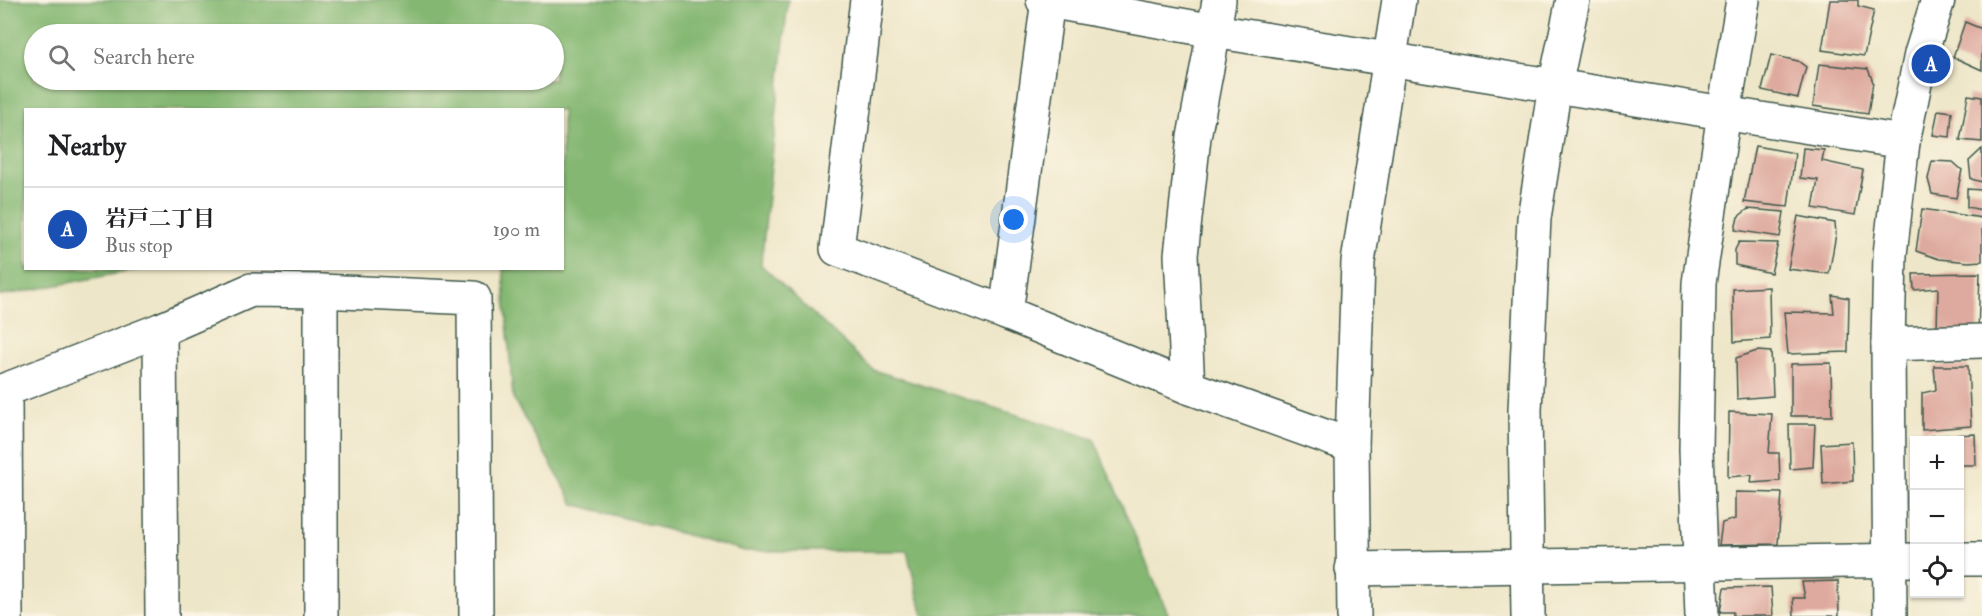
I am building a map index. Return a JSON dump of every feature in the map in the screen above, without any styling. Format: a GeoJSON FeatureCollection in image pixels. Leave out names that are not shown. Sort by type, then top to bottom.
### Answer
{"type":"FeatureCollection","features":[{"type":"Feature","properties":{"kind":"street"},"geometry":{"type":"LineString","coordinates":[[867,0],[837,249],[1006,313],[1188,387],[1352,446]]}},
{"type":"Feature","properties":{"kind":"street"},"geometry":{"type":"LineString","coordinates":[[1006,313],[1046,0],[1216,16],[1389,59],[1903,142]]}},
{"type":"Feature","properties":{"kind":"street"},"geometry":{"type":"LineString","coordinates":[[1354,616],[1352,446],[1358,262],[1400,0]]}},
{"type":"Feature","properties":{"kind":"street"},"geometry":{"type":"LineString","coordinates":[[1528,616],[1525,410],[1534,218],[1555,86],[1573,0]]}},
{"type":"Feature","properties":{"kind":"street"},"geometry":{"type":"LineString","coordinates":[[1702,616],[1696,449],[1698,283],[1743,0]]}},
{"type":"Feature","properties":{"kind":"street"},"geometry":{"type":"LineString","coordinates":[[1890,616],[1902,560],[1888,344],[1890,254],[1903,142],[1921,54],[1938,0]]}},
{"type":"Feature","properties":{"kind":"street"},"geometry":{"type":"LineString","coordinates":[[1188,387],[1181,255],[1194,137],[1216,16]]}},
{"type":"Feature","properties":{"kind":"street"},"geometry":{"type":"LineString","coordinates":[[6,616],[2,391],[160,330],[251,290],[474,298],[476,616]]}},
{"type":"Feature","properties":{"kind":"street"},"geometry":{"type":"LineString","coordinates":[[321,291],[321,616]]}},
{"type":"Feature","properties":{"kind":"street"},"geometry":{"type":"LineString","coordinates":[[160,330],[162,616]]}},
{"type":"Feature","properties":{"kind":"street"},"geometry":{"type":"LineString","coordinates":[[1888,344],[1982,341]]}},
{"type":"Feature","properties":{"kind":"street"},"geometry":{"type":"LineString","coordinates":[[1964,559],[1982,559]]}},
{"type":"Feature","properties":{"kind":"street"},"geometry":{"type":"LineString","coordinates":[[1353,569],[1902,560]]}},
{"type":"Feature","properties":{"kind":"green space"},"geometry":{"type":"Polygon","coordinates":[[[0,0],[788,0],[761,265],[873,370],[1094,439],[1169,616],[923,616],[907,551],[745,551],[574,504],[513,398],[503,270],[564,270],[564,108],[24,108],[24,270],[135,270],[0,296],[0,0]]]}},
{"type":"Feature","properties":{"kind":"building"},"geometry":{"type":"Polygon","coordinates":[[[1830,0],[1858,0],[1858,6],[1874,10],[1864,56],[1822,50],[1830,0]]]}},
{"type":"Feature","properties":{"kind":"building"},"geometry":{"type":"Polygon","coordinates":[[[1965,22],[1982,29],[1982,70],[1953,57],[1965,22]]]}},
{"type":"Feature","properties":{"kind":"building"},"geometry":{"type":"Polygon","coordinates":[[[1771,55],[1798,61],[1806,67],[1798,98],[1762,90],[1771,55]]]}},
{"type":"Feature","properties":{"kind":"building"},"geometry":{"type":"Polygon","coordinates":[[[1819,64],[1868,69],[1873,82],[1868,114],[1813,106],[1819,64]]]}},
{"type":"Feature","properties":{"kind":"building"},"geometry":{"type":"Polygon","coordinates":[[[1968,95],[1982,97],[1982,142],[1960,140],[1968,95]]]}},
{"type":"Feature","properties":{"kind":"building"},"geometry":{"type":"Polygon","coordinates":[[[1938,110],[1952,112],[1950,137],[1933,135],[1938,110]]]}},
{"type":"Feature","properties":{"kind":"building"},"geometry":{"type":"Polygon","coordinates":[[[1755,146],[1795,153],[1788,207],[1744,202],[1755,146]]]}},
{"type":"Feature","properties":{"kind":"building"},"geometry":{"type":"Polygon","coordinates":[[[1803,148],[1824,150],[1822,161],[1863,170],[1855,215],[1813,208],[1818,180],[1800,178],[1803,148]]]}},
{"type":"Feature","properties":{"kind":"building"},"geometry":{"type":"Polygon","coordinates":[[[1982,149],[1982,182],[1971,179],[1969,161],[1982,149]]]}},
{"type":"Feature","properties":{"kind":"building"},"geometry":{"type":"Polygon","coordinates":[[[1932,161],[1953,162],[1962,170],[1956,198],[1932,194],[1928,179],[1932,161]]]}},
{"type":"Feature","properties":{"kind":"building"},"geometry":{"type":"Polygon","coordinates":[[[1967,189],[1982,190],[1982,210],[1967,207],[1967,189]]]}},
{"type":"Feature","properties":{"kind":"building"},"geometry":{"type":"Polygon","coordinates":[[[1748,209],[1784,212],[1780,237],[1735,230],[1738,217],[1748,209]]]}},
{"type":"Feature","properties":{"kind":"building"},"geometry":{"type":"Polygon","coordinates":[[[1922,209],[1982,218],[1982,261],[1939,259],[1916,251],[1922,209]]]}},
{"type":"Feature","properties":{"kind":"building"},"geometry":{"type":"Polygon","coordinates":[[[1798,216],[1835,223],[1836,234],[1829,274],[1788,269],[1798,216]]]}},
{"type":"Feature","properties":{"kind":"building"},"geometry":{"type":"Polygon","coordinates":[[[1739,242],[1778,243],[1771,273],[1735,265],[1735,250],[1739,242]]]}},
{"type":"Feature","properties":{"kind":"building"},"geometry":{"type":"Polygon","coordinates":[[[1980,273],[1978,333],[1937,331],[1938,288],[1914,290],[1913,274],[1980,273]]]}},
{"type":"Feature","properties":{"kind":"building"},"geometry":{"type":"Polygon","coordinates":[[[1769,287],[1770,339],[1734,342],[1733,289],[1769,287]]]}},
{"type":"Feature","properties":{"kind":"building"},"geometry":{"type":"Polygon","coordinates":[[[1832,295],[1849,298],[1848,352],[1788,354],[1784,312],[1834,313],[1832,295]]]}},
{"type":"Feature","properties":{"kind":"building"},"geometry":{"type":"Polygon","coordinates":[[[1757,351],[1771,352],[1773,396],[1737,399],[1736,358],[1757,351]]]}},
{"type":"Feature","properties":{"kind":"building"},"geometry":{"type":"Polygon","coordinates":[[[1831,363],[1832,416],[1791,416],[1791,364],[1831,363]]]}},
{"type":"Feature","properties":{"kind":"building"},"geometry":{"type":"Polygon","coordinates":[[[1934,366],[1968,366],[1971,426],[1922,430],[1922,393],[1936,390],[1934,366]]]}},
{"type":"Feature","properties":{"kind":"building"},"geometry":{"type":"Polygon","coordinates":[[[1729,412],[1772,414],[1769,453],[1779,453],[1780,481],[1751,483],[1752,475],[1728,477],[1729,412]]]}},
{"type":"Feature","properties":{"kind":"building"},"geometry":{"type":"Polygon","coordinates":[[[1789,424],[1815,424],[1813,467],[1790,469],[1789,424]]]}},
{"type":"Feature","properties":{"kind":"building"},"geometry":{"type":"Polygon","coordinates":[[[1975,434],[1976,465],[1964,465],[1964,436],[1932,436],[1975,434]]]}},
{"type":"Feature","properties":{"kind":"building"},"geometry":{"type":"Polygon","coordinates":[[[1852,442],[1853,481],[1823,484],[1821,444],[1852,442]]]}},
{"type":"Feature","properties":{"kind":"building"},"geometry":{"type":"Polygon","coordinates":[[[1735,492],[1782,493],[1778,544],[1719,545],[1722,523],[1735,519],[1735,492]]]}},
{"type":"Feature","properties":{"kind":"building"},"geometry":{"type":"Polygon","coordinates":[[[1838,581],[1839,616],[1794,616],[1793,598],[1805,598],[1802,582],[1838,581]]]}},
{"type":"Feature","properties":{"kind":"building"},"geometry":{"type":"Polygon","coordinates":[[[1771,587],[1773,616],[1733,616],[1733,612],[1720,612],[1724,588],[1771,587]]]}},
{"type":"Feature","properties":{"kind":"place","name":"岩戸二丁目"},"geometry":{"type":"Point","coordinates":[1931,64]}}]}
